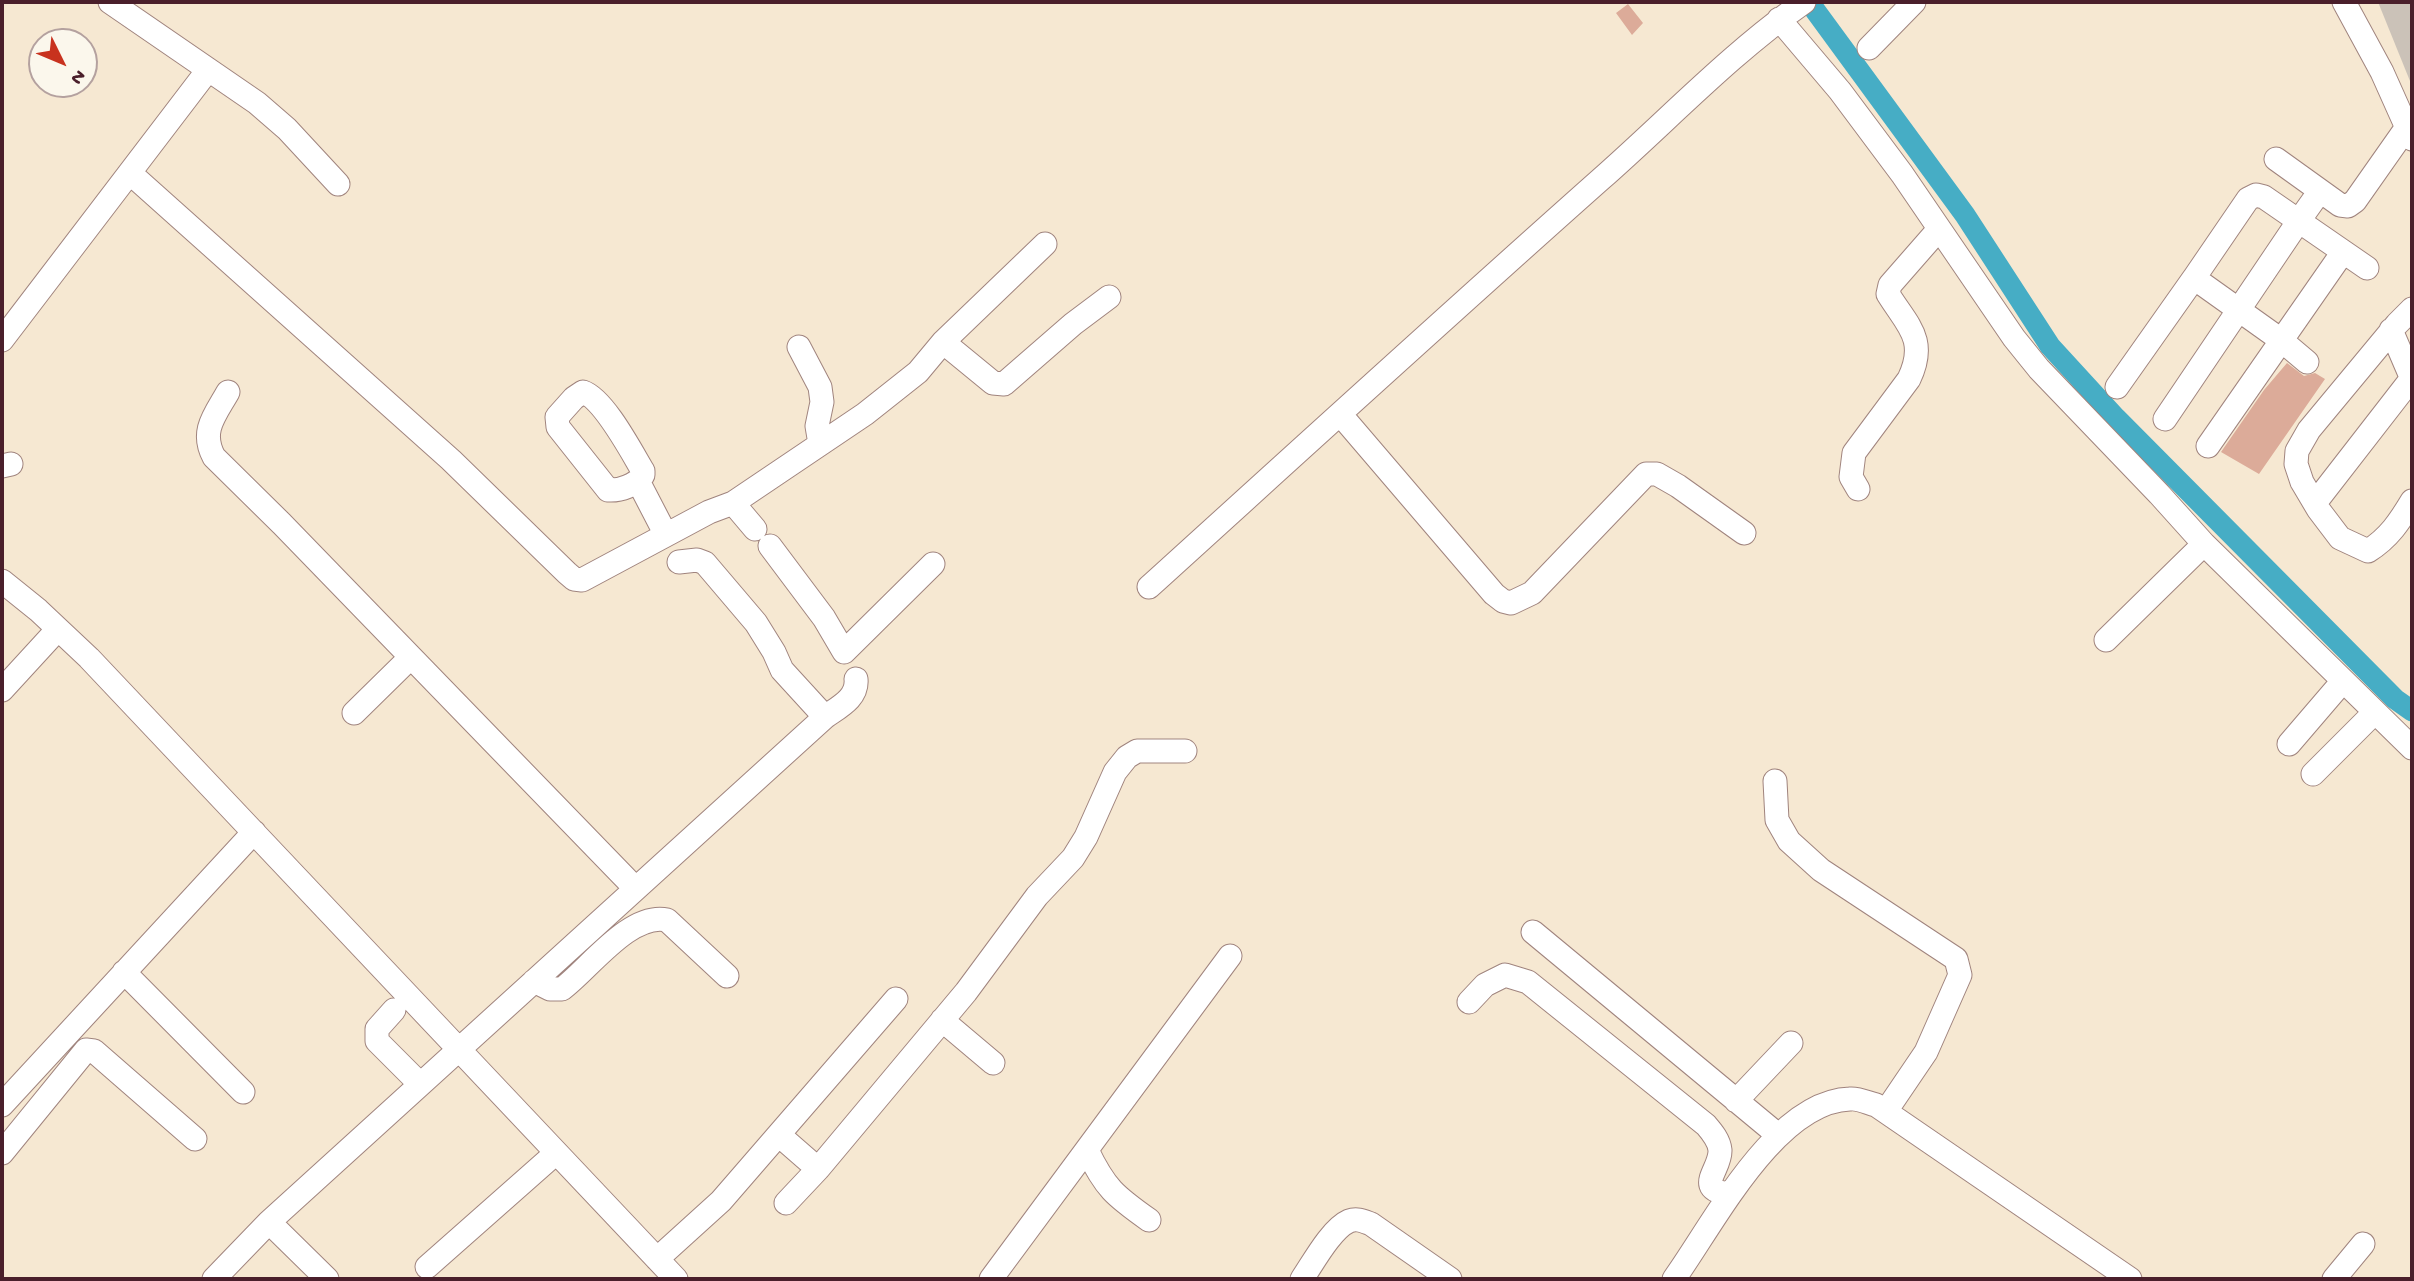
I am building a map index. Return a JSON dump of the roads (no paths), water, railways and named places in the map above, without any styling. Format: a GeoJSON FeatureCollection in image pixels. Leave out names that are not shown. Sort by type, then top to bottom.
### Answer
{"type":"FeatureCollection","features":[{"type":"Feature","properties":{"kind":"street"},"geometry":{"type":"LineString","coordinates":[[110,2],[257,103],[287,130],[338,184]]}},
{"type":"Feature","properties":{"kind":"street"},"geometry":{"type":"LineString","coordinates":[[1869,48],[1914,2]]}},
{"type":"Feature","properties":{"kind":"street"},"geometry":{"type":"LineString","coordinates":[[2276,159],[2340,205],[2348,206],[2355,201],[2409,133],[2382,72],[2344,2]]}},
{"type":"Feature","properties":{"kind":"street"},"geometry":{"type":"LineString","coordinates":[[1149,587],[1666,122],[1734,57],[1790,11],[1840,91],[1902,174],[2039,369],[2204,544],[2412,748]]}},
{"type":"Feature","properties":{"kind":"street"},"geometry":{"type":"LineString","coordinates":[[2,340],[208,70]]}},
{"type":"Feature","properties":{"kind":"street"},"geometry":{"type":"LineString","coordinates":[[130,173],[451,460],[574,579],[586,578],[709,512],[733,503],[820,444],[918,372],[943,342],[1045,244]]}},
{"type":"Feature","properties":{"kind":"street"},"geometry":{"type":"LineString","coordinates":[[2165,419],[2320,191]]}},
{"type":"Feature","properties":{"kind":"street"},"geometry":{"type":"LineString","coordinates":[[2117,387],[2248,199],[2256,195],[2264,197],[2367,268]]}},
{"type":"Feature","properties":{"kind":"street"},"geometry":{"type":"LineString","coordinates":[[1858,489],[1850,477],[1854,453],[1909,379],[1915,365],[1915,339],[1907,319],[1888,294],[1890,285],[1939,229]]}},
{"type":"Feature","properties":{"kind":"street"},"geometry":{"type":"LineString","coordinates":[[2208,446],[2343,252]]}},
{"type":"Feature","properties":{"kind":"street"},"geometry":{"type":"LineString","coordinates":[[2194,278],[2281,340],[2307,362]]}},
{"type":"Feature","properties":{"kind":"street"},"geometry":{"type":"LineString","coordinates":[[943,342],[993,383],[1004,384],[1073,324],[1109,297]]}},
{"type":"Feature","properties":{"kind":"street"},"geometry":{"type":"LineString","coordinates":[[2412,309],[2391,330],[2309,430],[2297,451],[2296,464],[2302,482],[2340,538],[2368,551],[2382,543],[2397,526],[2412,501]]}},
{"type":"Feature","properties":{"kind":"street"},"geometry":{"type":"LineString","coordinates":[[2315,503],[2412,379],[2391,330]]}},
{"type":"Feature","properties":{"kind":"street"},"geometry":{"type":"LineString","coordinates":[[799,347],[820,387],[821,402],[817,426],[820,444]]}},
{"type":"Feature","properties":{"kind":"street"},"geometry":{"type":"LineString","coordinates":[[228,392],[208,428],[209,447],[214,457],[635,888]]}},
{"type":"Feature","properties":{"kind":"street"},"geometry":{"type":"LineString","coordinates":[[1340,414],[1494,594],[1503,601],[1511,603],[1532,593],[1646,474],[1657,474],[1678,486],[1744,533]]}},
{"type":"Feature","properties":{"kind":"street"},"geometry":{"type":"LineString","coordinates":[[638,481],[666,535]]}},
{"type":"Feature","properties":{"kind":"street"},"geometry":{"type":"LineString","coordinates":[[733,503],[755,529]]}},
{"type":"Feature","properties":{"kind":"street"},"geometry":{"type":"LineString","coordinates":[[2106,640],[2204,544]]}},
{"type":"Feature","properties":{"kind":"street"},"geometry":{"type":"LineString","coordinates":[[770,546],[824,618],[844,652],[933,564]]}},
{"type":"Feature","properties":{"kind":"street"},"geometry":{"type":"LineString","coordinates":[[679,562],[697,560],[705,563],[756,623],[782,670],[825,717]]}},
{"type":"Feature","properties":{"kind":"street"},"geometry":{"type":"LineString","coordinates":[[7,594],[58,629],[89,658],[676,1279]]}},
{"type":"Feature","properties":{"kind":"street"},"geometry":{"type":"LineString","coordinates":[[2,690],[58,629]]}},
{"type":"Feature","properties":{"kind":"street"},"geometry":{"type":"LineString","coordinates":[[354,713],[411,657]]}},
{"type":"Feature","properties":{"kind":"street"},"geometry":{"type":"LineString","coordinates":[[214,1279],[269,1222],[420,1084],[825,717],[851,697],[857,685],[856,679]]}},
{"type":"Feature","properties":{"kind":"street"},"geometry":{"type":"LineString","coordinates":[[2289,744],[2343,681]]}},
{"type":"Feature","properties":{"kind":"street"},"geometry":{"type":"LineString","coordinates":[[2313,774],[2375,712]]}},
{"type":"Feature","properties":{"kind":"street"},"geometry":{"type":"LineString","coordinates":[[786,1203],[818,1169],[966,992],[1038,896],[1073,858],[1086,837],[1115,772],[1127,757],[1137,751],[1185,751]]}},
{"type":"Feature","properties":{"kind":"street"},"geometry":{"type":"LineString","coordinates":[[1776,781],[1777,820],[1789,841],[1821,870],[1956,959],[1960,975],[1926,1052],[1886,1111]]}},
{"type":"Feature","properties":{"kind":"street"},"geometry":{"type":"LineString","coordinates":[[2,1105],[254,832]]}},
{"type":"Feature","properties":{"kind":"street"},"geometry":{"type":"LineString","coordinates":[[534,981],[550,989],[562,989],[632,928],[646,920],[658,918],[667,920],[727,976]]}},
{"type":"Feature","properties":{"kind":"street"},"geometry":{"type":"LineString","coordinates":[[1533,932],[1778,1135]]}},
{"type":"Feature","properties":{"kind":"street"},"geometry":{"type":"LineString","coordinates":[[991,1279],[1230,956]]}},
{"type":"Feature","properties":{"kind":"street"},"geometry":{"type":"LineString","coordinates":[[124,972],[243,1092]]}},
{"type":"Feature","properties":{"kind":"street"},"geometry":{"type":"LineString","coordinates":[[1469,1002],[1485,985],[1505,975],[1528,982],[1706,1125],[1716,1137],[1720,1151],[1710,1180],[1713,1189],[1729,1194]]}},
{"type":"Feature","properties":{"kind":"street"},"geometry":{"type":"LineString","coordinates":[[657,1259],[721,1201],[896,999]]}},
{"type":"Feature","properties":{"kind":"street"},"geometry":{"type":"LineString","coordinates":[[394,1010],[377,1029],[377,1041],[420,1084]]}},
{"type":"Feature","properties":{"kind":"street"},"geometry":{"type":"LineString","coordinates":[[942,1020],[993,1062]]}},
{"type":"Feature","properties":{"kind":"street"},"geometry":{"type":"LineString","coordinates":[[1736,1101],[1791,1044]]}},
{"type":"Feature","properties":{"kind":"street"},"geometry":{"type":"LineString","coordinates":[[2,1153],[86,1050],[94,1051],[195,1139]]}},
{"type":"Feature","properties":{"kind":"street"},"geometry":{"type":"LineString","coordinates":[[1674,1279],[1729,1194],[1778,1135],[1815,1107],[1851,1098],[1876,1105],[1886,1111],[2128,1279]]}},
{"type":"Feature","properties":{"kind":"street"},"geometry":{"type":"LineString","coordinates":[[779,1135],[818,1169]]}},
{"type":"Feature","properties":{"kind":"street"},"geometry":{"type":"LineString","coordinates":[[1087,1150],[1101,1179],[1119,1199],[1149,1220]]}},
{"type":"Feature","properties":{"kind":"street"},"geometry":{"type":"LineString","coordinates":[[427,1267],[556,1153]]}},
{"type":"Feature","properties":{"kind":"street"},"geometry":{"type":"LineString","coordinates":[[1303,1279],[1333,1234],[1348,1221],[1359,1219],[1450,1279]]}},
{"type":"Feature","properties":{"kind":"street"},"geometry":{"type":"LineString","coordinates":[[269,1222],[327,1279]]}},
{"type":"Feature","properties":{"kind":"street"},"geometry":{"type":"LineString","coordinates":[[2334,1279],[2363,1244]]}},
{"type":"Feature","properties":{"kind":"waterway"},"geometry":{"type":"LineString","coordinates":[[1809,2],[1965,215],[2050,346],[2116,418],[2395,699],[2412,711]]}}]}
